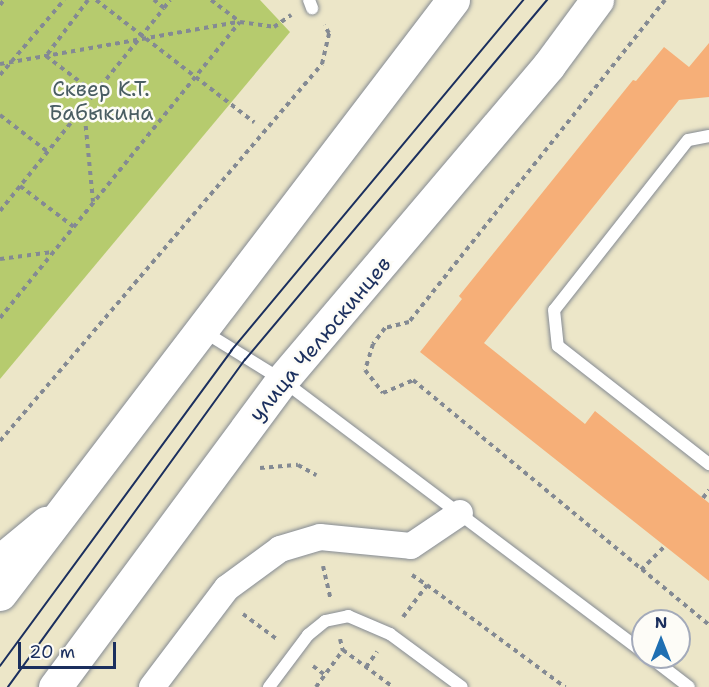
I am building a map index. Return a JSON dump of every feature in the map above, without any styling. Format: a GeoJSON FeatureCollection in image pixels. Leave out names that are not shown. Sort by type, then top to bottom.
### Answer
{"type":"FeatureCollection","features":[{"type":"Feature","properties":{"kind":"main road"},"geometry":{"type":"LineString","coordinates":[[0,594],[453,0]]}},
{"type":"Feature","properties":{"kind":"main road","name":"улица Челюскинцев"},"geometry":{"type":"LineString","coordinates":[[55,687],[282,380],[534,83],[597,0]]}},
{"type":"Feature","properties":{"kind":"main road"},"geometry":{"type":"LineString","coordinates":[[0,561],[64,508]]}},
{"type":"Feature","properties":{"kind":"street"},"geometry":{"type":"LineString","coordinates":[[152,687],[227,588],[280,549],[320,537],[411,546],[460,513]]}},
{"type":"Feature","properties":{"kind":"lane"},"geometry":{"type":"LineString","coordinates":[[709,136],[688,140],[554,310],[558,346],[709,464]]}},
{"type":"Feature","properties":{"kind":"lane"},"geometry":{"type":"LineString","coordinates":[[202,330],[282,380],[631,643]]}},
{"type":"Feature","properties":{"kind":"lane"},"geometry":{"type":"LineString","coordinates":[[269,687],[308,635],[334,617],[365,621],[390,634],[462,687]]}},
{"type":"Feature","properties":{"kind":"lane"},"geometry":{"type":"LineString","coordinates":[[666,669],[689,687]]}},
{"type":"Feature","properties":{"kind":"path"},"geometry":{"type":"LineString","coordinates":[[0,5],[4,0]]}},
{"type":"Feature","properties":{"kind":"path"},"geometry":{"type":"LineString","coordinates":[[0,75],[64,0]]}},
{"type":"Feature","properties":{"kind":"path"},"geometry":{"type":"LineString","coordinates":[[46,56],[88,0]]}},
{"type":"Feature","properties":{"kind":"path"},"geometry":{"type":"LineString","coordinates":[[96,0],[195,79],[254,122]]}},
{"type":"Feature","properties":{"kind":"path"},"geometry":{"type":"LineString","coordinates":[[154,0],[164,8]]}},
{"type":"Feature","properties":{"kind":"path"},"geometry":{"type":"LineString","coordinates":[[0,211],[170,0]]}},
{"type":"Feature","properties":{"kind":"path"},"geometry":{"type":"LineString","coordinates":[[211,0],[240,22]]}},
{"type":"Feature","properties":{"kind":"path"},"geometry":{"type":"LineString","coordinates":[[665,0],[409,322],[385,328],[373,344],[365,370],[383,393],[413,380],[709,625]]}},
{"type":"Feature","properties":{"kind":"path"},"geometry":{"type":"LineString","coordinates":[[0,64],[142,37],[240,22],[274,27],[285,17]]}},
{"type":"Feature","properties":{"kind":"path"},"geometry":{"type":"LineString","coordinates":[[0,318],[240,22]]}},
{"type":"Feature","properties":{"kind":"path"},"geometry":{"type":"LineString","coordinates":[[0,441],[322,64],[329,33]]}},
{"type":"Feature","properties":{"kind":"path"},"geometry":{"type":"LineString","coordinates":[[46,56],[95,93]]}},
{"type":"Feature","properties":{"kind":"path"},"geometry":{"type":"LineString","coordinates":[[84,107],[93,203]]}},
{"type":"Feature","properties":{"kind":"path"},"geometry":{"type":"LineString","coordinates":[[0,114],[48,152]]}},
{"type":"Feature","properties":{"kind":"path"},"geometry":{"type":"LineString","coordinates":[[20,186],[74,227]]}},
{"type":"Feature","properties":{"kind":"path"},"geometry":{"type":"LineString","coordinates":[[0,259],[54,252]]}},
{"type":"Feature","properties":{"kind":"path"},"geometry":{"type":"LineString","coordinates":[[703,498],[709,490]]}},
{"type":"Feature","properties":{"kind":"path"},"geometry":{"type":"LineString","coordinates":[[641,570],[665,546]]}},
{"type":"Feature","properties":{"kind":"path"},"geometry":{"type":"LineString","coordinates":[[334,563],[322,564],[343,651],[393,687]]}},
{"type":"Feature","properties":{"kind":"path"},"geometry":{"type":"LineString","coordinates":[[400,571],[427,585],[565,687]]}},
{"type":"Feature","properties":{"kind":"path"},"geometry":{"type":"LineString","coordinates":[[366,667],[427,585]]}},
{"type":"Feature","properties":{"kind":"path"},"geometry":{"type":"LineString","coordinates":[[316,687],[343,651]]}},
{"type":"Feature","properties":{"kind":"green space","name":"Сквер К.Т. Бабыкина"},"geometry":{"type":"Polygon","coordinates":[[[0,0],[260,0],[290,32],[0,379],[0,0]]]}},
{"type":"Feature","properties":{"kind":"building"},"geometry":{"type":"Polygon","coordinates":[[[709,43],[709,97],[679,100],[484,343],[585,424],[595,411],[709,503],[709,581],[420,352],[462,299],[459,296],[633,80],[636,81],[664,47],[689,67],[709,43]]]}},
{"type":"Feature","properties":{"kind":"tram line"},"geometry":{"type":"LineString","coordinates":[[0,666],[231,351],[523,0]]}},
{"type":"Feature","properties":{"kind":"tram line"},"geometry":{"type":"LineString","coordinates":[[8,687],[245,360],[547,0]]}}]}
